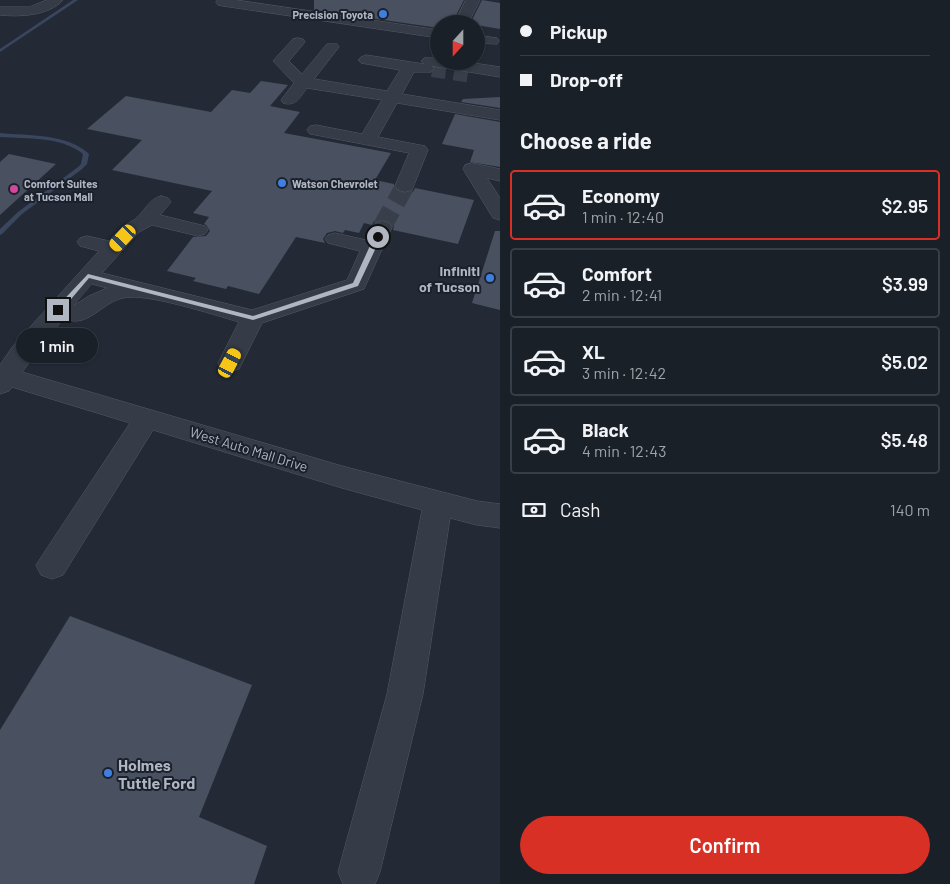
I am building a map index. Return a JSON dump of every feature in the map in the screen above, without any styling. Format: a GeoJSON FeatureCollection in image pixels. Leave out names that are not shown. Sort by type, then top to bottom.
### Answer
{"type":"FeatureCollection","features":[{"type":"Feature","properties":{"kind":"street"},"geometry":{"type":"LineString","coordinates":[[0,11],[13,12],[44,8],[56,0]]}},
{"type":"Feature","properties":{"kind":"street"},"geometry":{"type":"LineString","coordinates":[[466,15],[474,0]]}},
{"type":"Feature","properties":{"kind":"street"},"geometry":{"type":"LineString","coordinates":[[223,2],[430,33]]}},
{"type":"Feature","properties":{"kind":"street"},"geometry":{"type":"LineString","coordinates":[[485,40],[492,41]]}},
{"type":"Feature","properties":{"kind":"street"},"geometry":{"type":"LineString","coordinates":[[298,42],[281,61],[302,82],[500,115]]}},
{"type":"Feature","properties":{"kind":"street"},"geometry":{"type":"LineString","coordinates":[[289,100],[332,47]]}},
{"type":"Feature","properties":{"kind":"street"},"geometry":{"type":"LineString","coordinates":[[366,60],[410,66],[500,72]]}},
{"type":"Feature","properties":{"kind":"street"},"geometry":{"type":"LineString","coordinates":[[367,140],[410,66]]}},
{"type":"Feature","properties":{"kind":"street"},"geometry":{"type":"LineString","coordinates":[[472,76],[500,80]]}},
{"type":"Feature","properties":{"kind":"street"},"geometry":{"type":"LineString","coordinates":[[316,130],[419,150],[405,186]]}},
{"type":"Feature","properties":{"kind":"street"},"geometry":{"type":"LineString","coordinates":[[500,175],[472,169],[500,214]]}},
{"type":"Feature","properties":{"kind":"street"},"geometry":{"type":"LineString","coordinates":[[77,315],[113,248],[142,225],[161,202]]}},
{"type":"Feature","properties":{"kind":"street"},"geometry":{"type":"LineString","coordinates":[[142,225],[198,230]]}},
{"type":"Feature","properties":{"kind":"street"},"geometry":{"type":"LineString","coordinates":[[96,278],[253,318],[356,284],[378,237],[335,240]]}},
{"type":"Feature","properties":{"kind":"street"},"geometry":{"type":"LineString","coordinates":[[87,242],[113,248]]}},
{"type":"Feature","properties":{"kind":"street"},"geometry":{"type":"LineString","coordinates":[[2,378],[22,352],[96,278]]}},
{"type":"Feature","properties":{"kind":"street"},"geometry":{"type":"LineString","coordinates":[[2,378],[43,356],[77,315],[94,301],[119,290],[136,289]]}},
{"type":"Feature","properties":{"kind":"street"},"geometry":{"type":"LineString","coordinates":[[230,363],[253,318]]}},
{"type":"Feature","properties":{"kind":"street","name":"West Auto Mall Drive"},"geometry":{"type":"LineString","coordinates":[[2,378],[147,418],[342,477],[476,513],[500,516]]}},
{"type":"Feature","properties":{"kind":"street"},"geometry":{"type":"LineString","coordinates":[[52,565],[147,418]]}},
{"type":"Feature","properties":{"kind":"street"},"geometry":{"type":"LineString","coordinates":[[359,872],[405,694],[438,502]]}},
{"type":"Feature","properties":{"kind":"building","name":"Precision Toyota"},"geometry":{"type":"Polygon","coordinates":[[[314,0],[464,0],[456,15],[430,15],[430,27],[314,10],[314,0]]]}},
{"type":"Feature","properties":{"kind":"building"},"geometry":{"type":"Polygon","coordinates":[[[482,0],[500,3],[500,29],[485,26],[485,15],[474,15],[482,0]]]}},
{"type":"Feature","properties":{"kind":"building","name":"Watson Chevrolet"},"geometry":{"type":"Polygon","coordinates":[[[261,81],[288,85],[270,106],[300,112],[284,133],[391,153],[375,180],[394,184],[397,192],[406,194],[413,192],[415,188],[474,200],[458,244],[393,230],[394,226],[383,219],[374,221],[372,225],[364,223],[359,233],[345,230],[343,233],[335,231],[327,233],[323,239],[325,243],[296,237],[259,294],[228,286],[226,289],[193,281],[196,278],[167,271],[193,237],[206,236],[210,231],[204,224],[209,217],[193,213],[212,191],[112,170],[142,140],[87,129],[126,96],[211,112],[232,90],[250,93],[261,81]]]}},
{"type":"Feature","properties":{"kind":"building"},"geometry":{"type":"Polygon","coordinates":[[[500,97],[500,108],[461,102],[463,99],[500,97]]]}},
{"type":"Feature","properties":{"kind":"building"},"geometry":{"type":"Polygon","coordinates":[[[455,114],[500,122],[500,167],[470,162],[474,150],[442,144],[455,114]]]}},
{"type":"Feature","properties":{"kind":"building","name":"Comfort Suites at Tucson Mall"},"geometry":{"type":"Polygon","coordinates":[[[9,154],[56,164],[0,215],[0,162],[9,154]]]}},
{"type":"Feature","properties":{"kind":"building","name":"Infiniti of Tucson"},"geometry":{"type":"Polygon","coordinates":[[[495,231],[500,231],[500,310],[472,303],[495,231]]]}},
{"type":"Feature","properties":{"kind":"building","name":"Holmes Tuttle Ford"},"geometry":{"type":"Polygon","coordinates":[[[70,616],[252,685],[199,817],[267,846],[254,884],[0,884],[0,730],[70,616]]]}},
{"type":"Feature","properties":{"kind":"waterway"},"geometry":{"type":"LineString","coordinates":[[0,51],[76,0]]}},
{"type":"Feature","properties":{"kind":"waterway"},"geometry":{"type":"LineString","coordinates":[[0,135],[58,141],[79,148],[86,154],[84,164],[80,168],[20,213],[0,233]]}},
{"type":"Feature","properties":{"kind":"tunnel"},"geometry":{"type":"LineString","coordinates":[[432,70],[472,76]]}},
{"type":"Feature","properties":{"kind":"tunnel"},"geometry":{"type":"LineString","coordinates":[[382,227],[405,186]]}},
{"type":"Feature","properties":{"kind":"place","name":"Precision Toyota"},"geometry":{"type":"Point","coordinates":[383,14]}},
{"type":"Feature","properties":{"kind":"place","name":"Watson Chevrolet"},"geometry":{"type":"Point","coordinates":[282,183]}},
{"type":"Feature","properties":{"kind":"place","name":"Comfort Suites at Tucson Mall"},"geometry":{"type":"Point","coordinates":[14,189]}},
{"type":"Feature","properties":{"kind":"place","name":"Infiniti of Tucson"},"geometry":{"type":"Point","coordinates":[490,278]}},
{"type":"Feature","properties":{"kind":"place","name":"Holmes Tuttle Ford"},"geometry":{"type":"Point","coordinates":[108,773]}},
{"type":"Feature","properties":{"kind":"route"},"geometry":{"type":"LineString","coordinates":[[58,310],[88,276],[253,318],[356,284],[378,237]]}}]}
